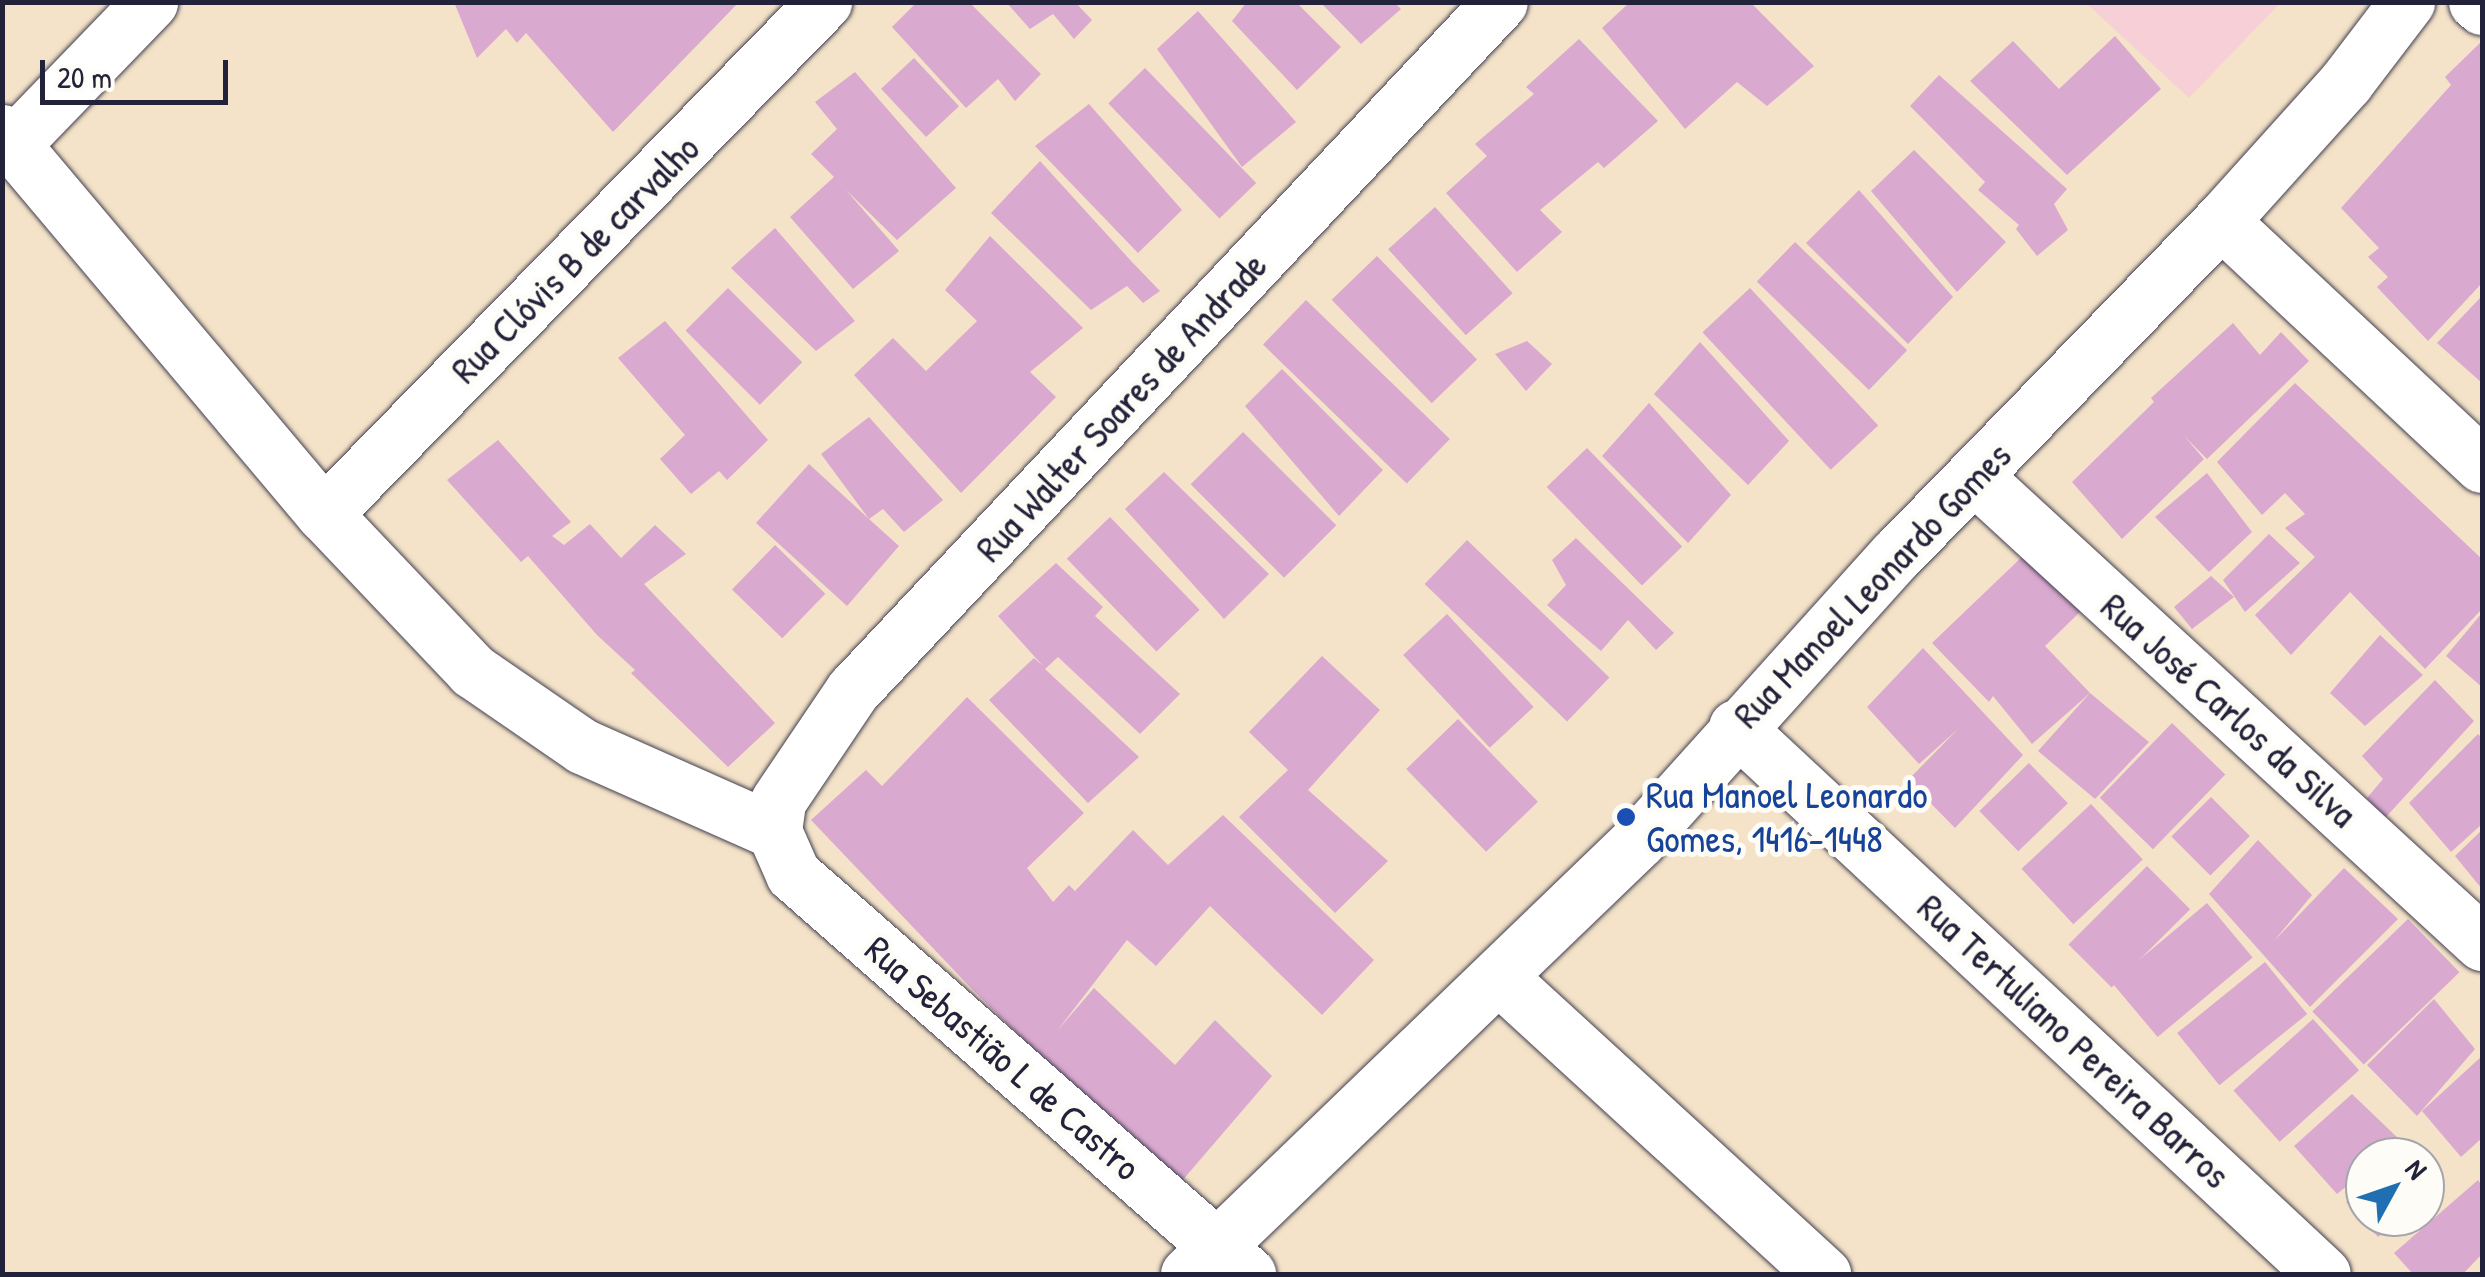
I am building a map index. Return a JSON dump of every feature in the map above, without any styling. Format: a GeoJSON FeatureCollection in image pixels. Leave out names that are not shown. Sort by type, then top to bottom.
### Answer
{"type":"FeatureCollection","features":[{"type":"Feature","properties":{"kind":"street"},"geometry":{"type":"LineString","coordinates":[[150,2],[8,138],[324,514],[473,671],[582,746],[774,831]]}},
{"type":"Feature","properties":{"kind":"street","name":"Rua Clóvis B de carvalho"},"geometry":{"type":"LineString","coordinates":[[324,514],[824,2]]}},
{"type":"Feature","properties":{"kind":"street","name":"Rua Walter Soares de Andrade"},"geometry":{"type":"LineString","coordinates":[[774,831],[778,800],[854,690],[1500,2]]}},
{"type":"Feature","properties":{"kind":"street","name":"Rua Manoel Leonardo Gomes"},"geometry":{"type":"LineString","coordinates":[[1217,1265],[1639,840],[1736,727],[2221,221],[2346,82],[2408,2]]}},
{"type":"Feature","properties":{"kind":"street"},"geometry":{"type":"LineString","coordinates":[[2476,2],[2482,7]]}},
{"type":"Feature","properties":{"kind":"street"},"geometry":{"type":"LineString","coordinates":[[2221,221],[2482,465]]}},
{"type":"Feature","properties":{"kind":"street","name":"Rua José Carlos da Silva"},"geometry":{"type":"LineString","coordinates":[[1975,477],[2482,943]]}},
{"type":"Feature","properties":{"kind":"street","name":"Rua Tertuliano Pereira Barros"},"geometry":{"type":"LineString","coordinates":[[1736,727],[2323,1274]]}},
{"type":"Feature","properties":{"kind":"street","name":"Rua Sebastião L de Castro"},"geometry":{"type":"LineString","coordinates":[[774,831],[794,874],[1217,1265]]}},
{"type":"Feature","properties":{"kind":"street"},"geometry":{"type":"LineString","coordinates":[[1499,977],[1823,1274]]}},
{"type":"Feature","properties":{"kind":"shaded area"},"geometry":{"type":"Polygon","coordinates":[[[2086,3],[2280,3],[2189,98],[2086,3]]]}},
{"type":"Feature","properties":{"kind":"building"},"geometry":{"type":"Polygon","coordinates":[[[454,2],[739,2],[613,132],[526,33],[517,43],[506,29],[477,58],[454,2]]]}},
{"type":"Feature","properties":{"kind":"building"},"geometry":{"type":"Polygon","coordinates":[[[917,2],[969,2],[1041,74],[1015,101],[998,79],[966,108],[892,27],[917,2]]]}},
{"type":"Feature","properties":{"kind":"building"},"geometry":{"type":"Polygon","coordinates":[[[1006,2],[1075,2],[1092,20],[1074,39],[1053,14],[1030,29],[1006,2]]]}},
{"type":"Feature","properties":{"kind":"building"},"geometry":{"type":"Polygon","coordinates":[[[1247,2],[1296,2],[1341,47],[1297,90],[1232,21],[1247,2]]]}},
{"type":"Feature","properties":{"kind":"building"},"geometry":{"type":"Polygon","coordinates":[[[1320,2],[1394,2],[1401,9],[1361,44],[1320,2]]]}},
{"type":"Feature","properties":{"kind":"building"},"geometry":{"type":"Polygon","coordinates":[[[1630,2],[1750,2],[1814,66],[1767,106],[1737,82],[1685,129],[1602,28],[1630,2]]]}},
{"type":"Feature","properties":{"kind":"building"},"geometry":{"type":"Polygon","coordinates":[[[1198,11],[1296,122],[1242,167],[1157,49],[1198,11]]]}},
{"type":"Feature","properties":{"kind":"building"},"geometry":{"type":"Polygon","coordinates":[[[2115,36],[2161,89],[2067,175],[1970,81],[2013,41],[2059,89],[2115,36]]]}},
{"type":"Feature","properties":{"kind":"building"},"geometry":{"type":"Polygon","coordinates":[[[1579,39],[1658,121],[1604,168],[1598,162],[1540,210],[1562,232],[1517,272],[1446,193],[1487,156],[1475,144],[1534,94],[1526,87],[1579,39]]]}},
{"type":"Feature","properties":{"kind":"building"},"geometry":{"type":"Polygon","coordinates":[[[2482,41],[2482,283],[2428,341],[2377,287],[2388,277],[2368,257],[2379,248],[2341,208],[2451,85],[2445,77],[2482,41]]]}},
{"type":"Feature","properties":{"kind":"building"},"geometry":{"type":"Polygon","coordinates":[[[914,58],[959,106],[926,137],[881,89],[914,58]]]}},
{"type":"Feature","properties":{"kind":"building"},"geometry":{"type":"Polygon","coordinates":[[[1145,68],[1256,183],[1219,219],[1108,103],[1145,68]]]}},
{"type":"Feature","properties":{"kind":"building"},"geometry":{"type":"Polygon","coordinates":[[[855,72],[956,188],[897,240],[846,190],[899,251],[853,289],[790,217],[834,177],[811,154],[837,129],[815,102],[855,72]]]}},
{"type":"Feature","properties":{"kind":"building"},"geometry":{"type":"Polygon","coordinates":[[[1939,75],[2067,189],[2054,204],[2068,230],[2037,256],[2016,229],[2019,225],[1978,190],[1985,182],[1910,106],[1939,75]]]}},
{"type":"Feature","properties":{"kind":"building"},"geometry":{"type":"Polygon","coordinates":[[[1089,104],[1182,210],[1138,253],[1035,146],[1089,104]]]}},
{"type":"Feature","properties":{"kind":"building"},"geometry":{"type":"Polygon","coordinates":[[[1914,150],[2006,242],[1957,292],[1871,191],[1914,150]]]}},
{"type":"Feature","properties":{"kind":"building"},"geometry":{"type":"Polygon","coordinates":[[[1040,161],[1160,291],[1143,303],[1127,286],[1091,310],[991,213],[1040,161]]]}},
{"type":"Feature","properties":{"kind":"building"},"geometry":{"type":"Polygon","coordinates":[[[1859,190],[1953,297],[1908,344],[1806,243],[1859,190]]]}},
{"type":"Feature","properties":{"kind":"building"},"geometry":{"type":"Polygon","coordinates":[[[1435,207],[1513,293],[1466,335],[1388,249],[1435,207]]]}},
{"type":"Feature","properties":{"kind":"building"},"geometry":{"type":"Polygon","coordinates":[[[775,228],[855,321],[816,351],[731,268],[775,228]]]}},
{"type":"Feature","properties":{"kind":"building"},"geometry":{"type":"Polygon","coordinates":[[[990,236],[1083,328],[1030,372],[1056,397],[961,493],[854,375],[893,338],[926,371],[977,321],[945,290],[990,236]]]}},
{"type":"Feature","properties":{"kind":"building"},"geometry":{"type":"Polygon","coordinates":[[[1795,242],[1907,350],[1869,390],[1757,282],[1795,242]]]}},
{"type":"Feature","properties":{"kind":"building"},"geometry":{"type":"Polygon","coordinates":[[[1377,256],[1477,360],[1432,403],[1332,300],[1377,256]]]}},
{"type":"Feature","properties":{"kind":"building"},"geometry":{"type":"Polygon","coordinates":[[[728,288],[802,362],[760,405],[686,330],[728,288]]]}},
{"type":"Feature","properties":{"kind":"building"},"geometry":{"type":"Polygon","coordinates":[[[1750,288],[1878,425],[1831,470],[1702,332],[1750,288]]]}},
{"type":"Feature","properties":{"kind":"building"},"geometry":{"type":"Polygon","coordinates":[[[2482,296],[2482,383],[2437,343],[2482,296]]]}},
{"type":"Feature","properties":{"kind":"building"},"geometry":{"type":"Polygon","coordinates":[[[1306,300],[1450,439],[1407,484],[1263,345],[1306,300]]]}},
{"type":"Feature","properties":{"kind":"building"},"geometry":{"type":"Polygon","coordinates":[[[665,321],[768,440],[727,480],[719,471],[691,494],[660,459],[685,435],[618,358],[665,321]]]}},
{"type":"Feature","properties":{"kind":"building"},"geometry":{"type":"Polygon","coordinates":[[[2233,323],[2260,355],[2281,332],[2309,361],[2207,459],[2184,436],[2204,459],[2122,539],[2072,482],[2154,402],[2151,398],[2233,323]]]}},
{"type":"Feature","properties":{"kind":"building"},"geometry":{"type":"Polygon","coordinates":[[[1527,341],[1552,364],[1526,391],[1495,354],[1527,341]]]}},
{"type":"Feature","properties":{"kind":"building"},"geometry":{"type":"Polygon","coordinates":[[[1700,342],[1789,441],[1748,485],[1654,394],[1700,342]]]}},
{"type":"Feature","properties":{"kind":"building"},"geometry":{"type":"Polygon","coordinates":[[[1282,369],[1383,470],[1339,516],[1245,406],[1282,369]]]}},
{"type":"Feature","properties":{"kind":"building"},"geometry":{"type":"Polygon","coordinates":[[[2295,383],[2482,559],[2482,609],[2425,669],[2350,592],[2291,655],[2255,615],[2315,557],[2285,528],[2305,514],[2285,493],[2262,515],[2217,462],[2295,383]]]}},
{"type":"Feature","properties":{"kind":"building"},"geometry":{"type":"Polygon","coordinates":[[[1649,403],[1731,495],[1688,543],[1602,456],[1649,403]]]}},
{"type":"Feature","properties":{"kind":"building"},"geometry":{"type":"Polygon","coordinates":[[[869,417],[943,500],[904,532],[883,509],[869,519],[821,454],[869,417]]]}},
{"type":"Feature","properties":{"kind":"building"},"geometry":{"type":"Polygon","coordinates":[[[1243,432],[1336,525],[1284,578],[1191,484],[1243,432]]]}},
{"type":"Feature","properties":{"kind":"building"},"geometry":{"type":"Polygon","coordinates":[[[498,440],[571,522],[552,536],[564,545],[590,524],[621,558],[655,525],[686,554],[644,584],[775,723],[728,767],[631,673],[635,670],[597,635],[528,556],[521,562],[447,480],[498,440]]]}},
{"type":"Feature","properties":{"kind":"building"},"geometry":{"type":"Polygon","coordinates":[[[1587,448],[1682,547],[1642,585],[1547,487],[1587,448]]]}},
{"type":"Feature","properties":{"kind":"building"},"geometry":{"type":"Polygon","coordinates":[[[809,464],[899,546],[847,606],[756,523],[809,464]]]}},
{"type":"Feature","properties":{"kind":"building"},"geometry":{"type":"Polygon","coordinates":[[[1164,472],[1269,574],[1224,619],[1125,509],[1164,472]]]}},
{"type":"Feature","properties":{"kind":"building"},"geometry":{"type":"Polygon","coordinates":[[[2207,473],[2252,532],[2209,572],[2155,517],[2207,473]]]}},
{"type":"Feature","properties":{"kind":"building"},"geometry":{"type":"Polygon","coordinates":[[[1110,517],[1200,610],[1156,651],[1067,559],[1110,517]]]}},
{"type":"Feature","properties":{"kind":"building"},"geometry":{"type":"Polygon","coordinates":[[[2269,534],[2300,563],[2245,612],[2223,580],[2269,534]]]}},
{"type":"Feature","properties":{"kind":"building"},"geometry":{"type":"Polygon","coordinates":[[[1576,538],[1674,633],[1656,650],[1628,620],[1601,651],[1547,605],[1566,585],[1552,560],[1576,538]]]}},
{"type":"Feature","properties":{"kind":"building"},"geometry":{"type":"Polygon","coordinates":[[[1467,540],[1609,678],[1567,721],[1425,584],[1467,540]]]}},
{"type":"Feature","properties":{"kind":"building"},"geometry":{"type":"Polygon","coordinates":[[[775,545],[825,594],[782,638],[732,590],[775,545]]]}},
{"type":"Feature","properties":{"kind":"building"},"geometry":{"type":"Polygon","coordinates":[[[2025,554],[2083,609],[2045,646],[2090,693],[2032,744],[1993,696],[1989,702],[1932,643],[2025,554]]]}},
{"type":"Feature","properties":{"kind":"building"},"geometry":{"type":"Polygon","coordinates":[[[1056,563],[1103,607],[1095,616],[1180,694],[1140,734],[1058,657],[1045,669],[1139,757],[1088,803],[989,700],[1034,658],[1043,666],[998,616],[1056,563]]]}},
{"type":"Feature","properties":{"kind":"building"},"geometry":{"type":"Polygon","coordinates":[[[2211,576],[2234,597],[2192,629],[2174,607],[2211,576]]]}},
{"type":"Feature","properties":{"kind":"building"},"geometry":{"type":"Polygon","coordinates":[[[2482,613],[2482,687],[2446,656],[2482,613]]]}},
{"type":"Feature","properties":{"kind":"building"},"geometry":{"type":"Polygon","coordinates":[[[1447,614],[1534,707],[1490,748],[1403,655],[1447,614]]]}},
{"type":"Feature","properties":{"kind":"building"},"geometry":{"type":"Polygon","coordinates":[[[2380,635],[2423,675],[2365,726],[2330,693],[2380,635]]]}},
{"type":"Feature","properties":{"kind":"building"},"geometry":{"type":"Polygon","coordinates":[[[1923,648],[2023,755],[1955,828],[1908,780],[1958,729],[1919,764],[1867,707],[1923,648]]]}},
{"type":"Feature","properties":{"kind":"building"},"geometry":{"type":"Polygon","coordinates":[[[1322,656],[1380,710],[1308,790],[1388,861],[1335,913],[1239,817],[1288,770],[1249,732],[1322,656]]]}},
{"type":"Feature","properties":{"kind":"building"},"geometry":{"type":"Polygon","coordinates":[[[2435,680],[2474,721],[2385,818],[2367,798],[2383,779],[2362,756],[2435,680]]]}},
{"type":"Feature","properties":{"kind":"building"},"geometry":{"type":"Polygon","coordinates":[[[2090,693],[2149,742],[2095,799],[2038,751],[2090,693]]]}},
{"type":"Feature","properties":{"kind":"building"},"geometry":{"type":"Polygon","coordinates":[[[967,697],[1084,813],[1027,868],[1053,902],[1069,885],[1075,891],[1133,830],[1168,865],[1223,815],[1374,960],[1322,1015],[1210,906],[1156,966],[1127,940],[1057,1031],[1094,988],[1175,1065],[1215,1020],[1272,1076],[1175,1189],[970,987],[811,820],[866,770],[882,786],[967,697]]]}},
{"type":"Feature","properties":{"kind":"building"},"geometry":{"type":"Polygon","coordinates":[[[1458,719],[1538,802],[1486,852],[1406,769],[1458,719]]]}},
{"type":"Feature","properties":{"kind":"building"},"geometry":{"type":"Polygon","coordinates":[[[2172,723],[2225,774],[2153,849],[2100,798],[2172,723]]]}},
{"type":"Feature","properties":{"kind":"building"},"geometry":{"type":"Polygon","coordinates":[[[2478,734],[2482,738],[2482,824],[2451,852],[2409,803],[2478,734]]]}},
{"type":"Feature","properties":{"kind":"building"},"geometry":{"type":"Polygon","coordinates":[[[2029,763],[2068,803],[2018,851],[1979,811],[2029,763]]]}},
{"type":"Feature","properties":{"kind":"building"},"geometry":{"type":"Polygon","coordinates":[[[2211,797],[2250,836],[2210,875],[2171,837],[2211,797]]]}},
{"type":"Feature","properties":{"kind":"building"},"geometry":{"type":"Polygon","coordinates":[[[2091,804],[2143,860],[2073,924],[2022,869],[2091,804]]]}},
{"type":"Feature","properties":{"kind":"building"},"geometry":{"type":"Polygon","coordinates":[[[2482,830],[2482,889],[2455,856],[2482,830]]]}},
{"type":"Feature","properties":{"kind":"building"},"geometry":{"type":"Polygon","coordinates":[[[2258,840],[2312,895],[2274,941],[2344,868],[2398,919],[2310,1007],[2209,894],[2258,840]]]}},
{"type":"Feature","properties":{"kind":"building"},"geometry":{"type":"Polygon","coordinates":[[[2147,866],[2190,909],[2112,988],[2069,944],[2147,866]]]}},
{"type":"Feature","properties":{"kind":"building"},"geometry":{"type":"Polygon","coordinates":[[[2207,903],[2253,957],[2158,1037],[2112,983],[2207,903]]]}},
{"type":"Feature","properties":{"kind":"building"},"geometry":{"type":"Polygon","coordinates":[[[2408,919],[2459,972],[2364,1065],[2312,1011],[2408,919]]]}},
{"type":"Feature","properties":{"kind":"building"},"geometry":{"type":"Polygon","coordinates":[[[2265,962],[2307,1014],[2219,1085],[2177,1033],[2265,962]]]}},
{"type":"Feature","properties":{"kind":"building"},"geometry":{"type":"Polygon","coordinates":[[[2434,999],[2475,1049],[2417,1116],[2367,1065],[2434,999]]]}},
{"type":"Feature","properties":{"kind":"building"},"geometry":{"type":"Polygon","coordinates":[[[2313,1019],[2359,1070],[2280,1142],[2233,1091],[2313,1019]]]}},
{"type":"Feature","properties":{"kind":"building"},"geometry":{"type":"Polygon","coordinates":[[[2482,1056],[2482,1138],[2461,1157],[2422,1111],[2482,1056]]]}},
{"type":"Feature","properties":{"kind":"building"},"geometry":{"type":"Polygon","coordinates":[[[2352,1094],[2397,1137],[2345,1137],[2345,1187],[2337,1194],[2294,1146],[2352,1094]]]}},
{"type":"Feature","properties":{"kind":"building"},"geometry":{"type":"Polygon","coordinates":[[[2478,1180],[2482,1186],[2482,1254],[2463,1274],[2413,1274],[2394,1253],[2412,1237],[2445,1237],[2445,1209],[2478,1180]]]}},
{"type":"Feature","properties":{"kind":"place","name":"Rua Manoel Leonardo Gomes, 1416-1448"},"geometry":{"type":"Point","coordinates":[1626,817]}}]}
